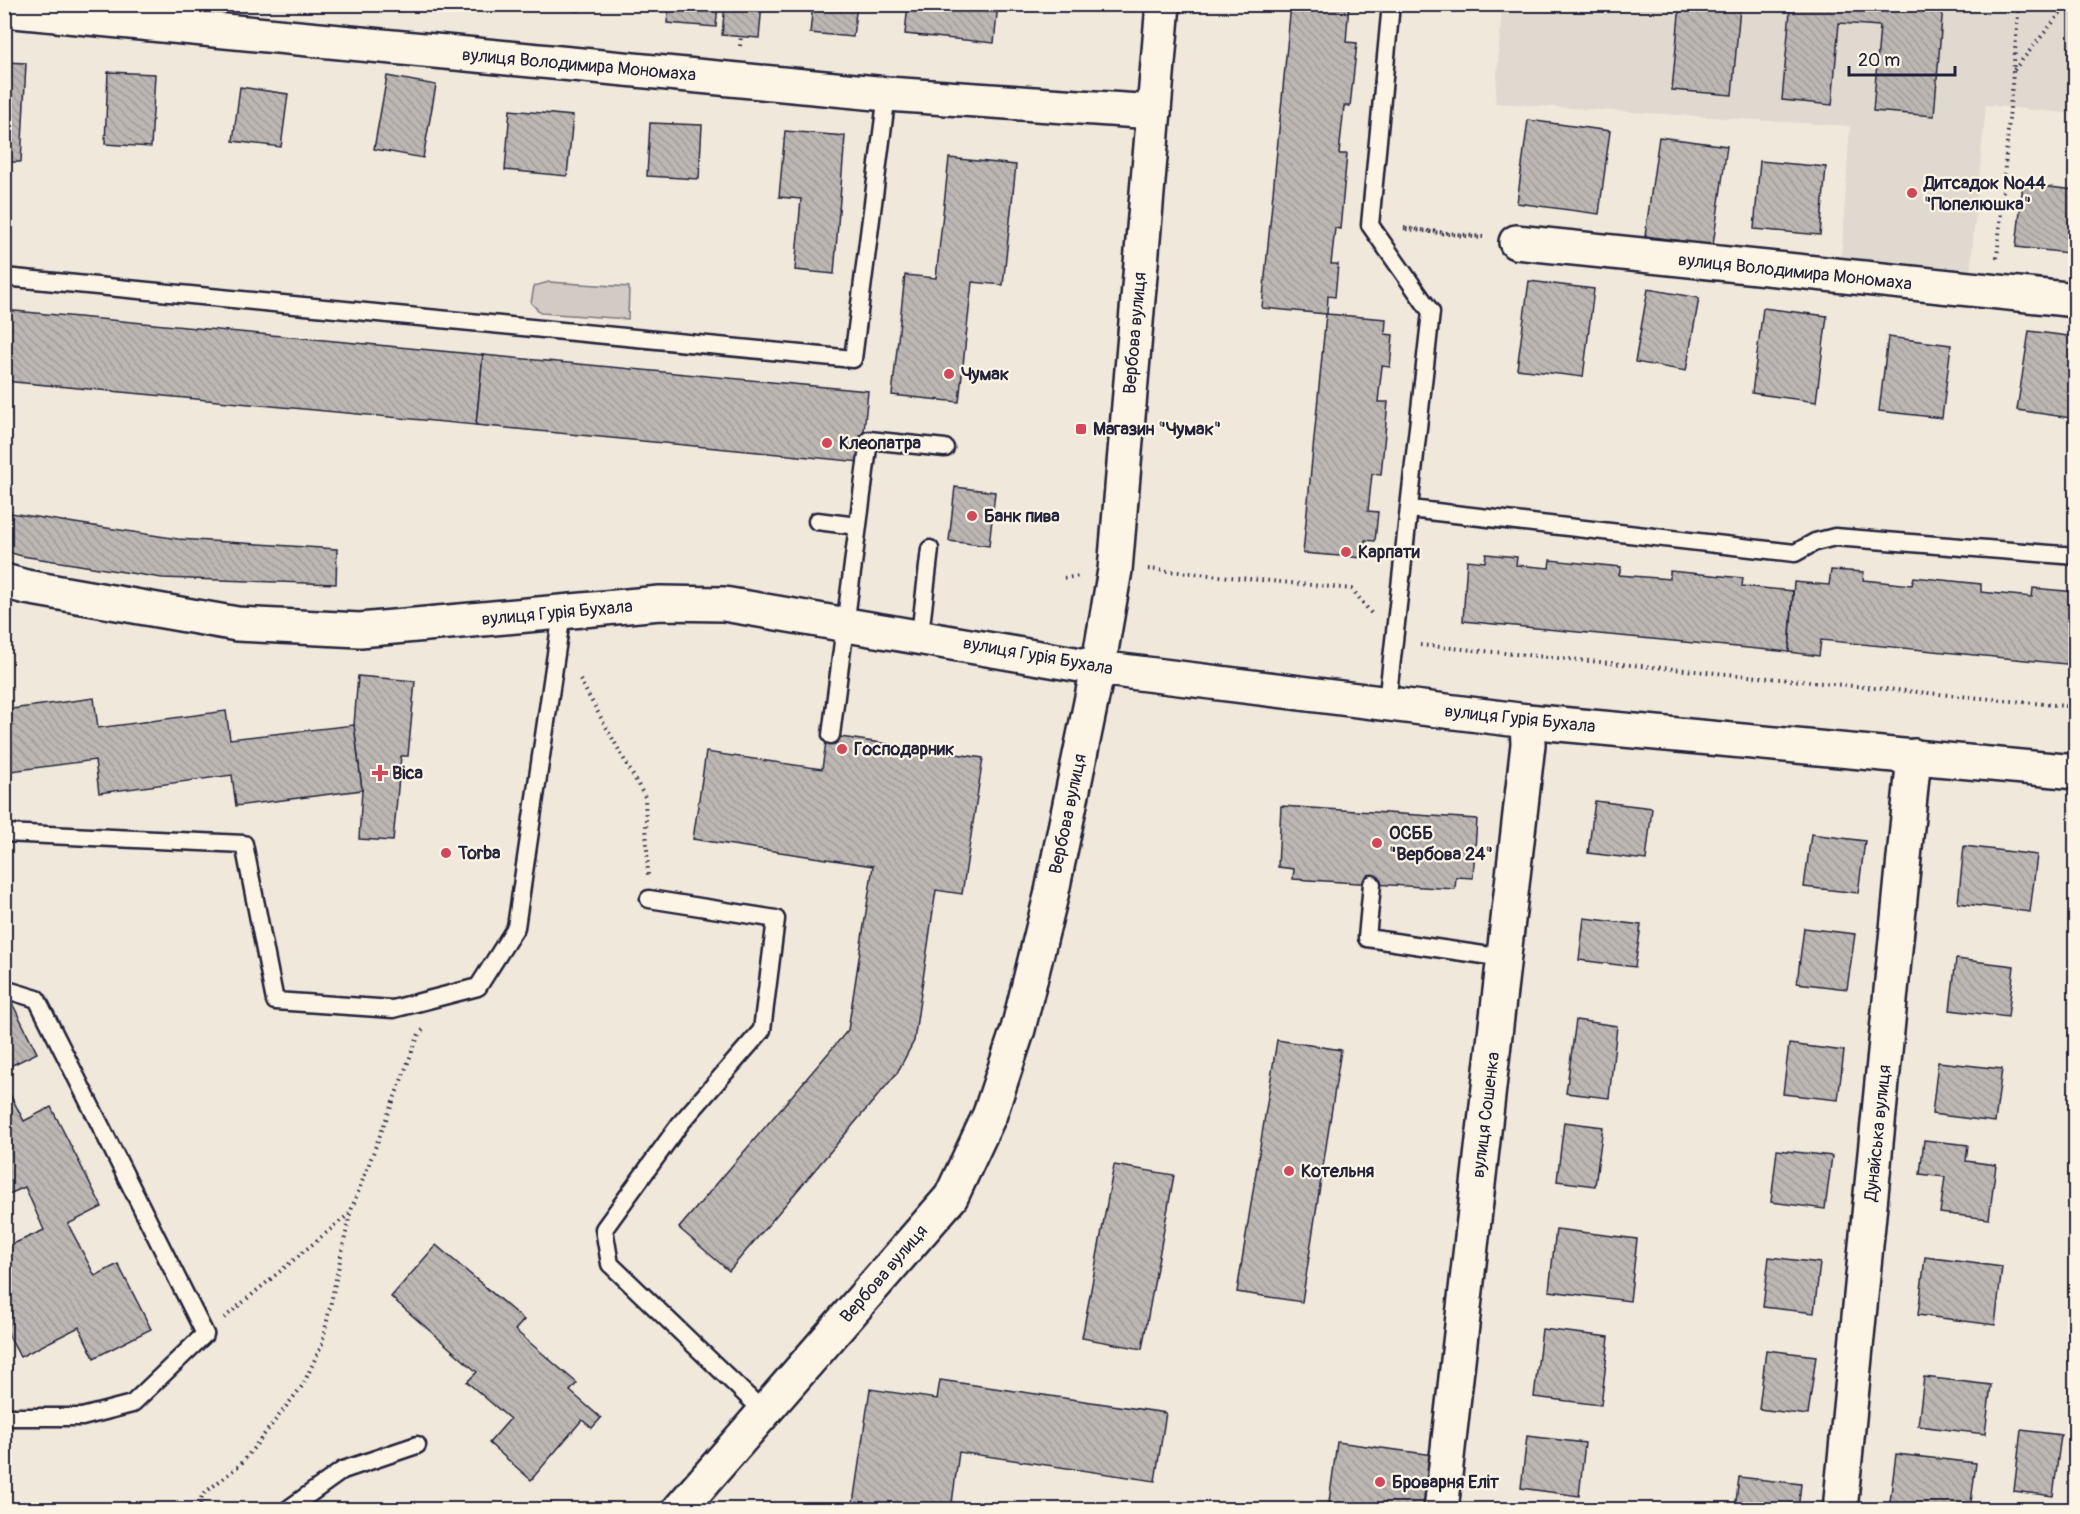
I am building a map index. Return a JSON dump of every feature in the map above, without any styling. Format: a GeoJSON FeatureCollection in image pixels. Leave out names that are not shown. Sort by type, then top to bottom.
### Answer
{"type":"FeatureCollection","features":[{"type":"Feature","properties":{"kind":"street","name":"Вербова вулиця"},"geometry":{"type":"LineString","coordinates":[[680,1509],[951,1197],[990,1114],[1018,1029],[1052,896],[1098,668],[1115,570],[1162,4]]}},
{"type":"Feature","properties":{"kind":"street","name":"вулиця Володимира Мономаха"},"geometry":{"type":"LineString","coordinates":[[4,10],[887,94],[1154,112]]}},
{"type":"Feature","properties":{"kind":"street","name":"вулиця Володимира Мономаха"},"geometry":{"type":"LineString","coordinates":[[1502,240],[2076,300]]}},
{"type":"Feature","properties":{"kind":"street","name":"вулиця Гурія Бухала"},"geometry":{"type":"LineString","coordinates":[[4,581],[26,587],[237,624],[360,630],[660,603],[724,604],[845,625],[920,635],[1098,668],[1527,721],[2076,772]]}},
{"type":"Feature","properties":{"kind":"street","name":"вулиця Сошенка"},"geometry":{"type":"LineString","coordinates":[[1441,1509],[1528,744],[1527,721]]}},
{"type":"Feature","properties":{"kind":"street","name":"Дунайська вулиця"},"geometry":{"type":"LineString","coordinates":[[1840,1509],[1914,756]]}},
{"type":"Feature","properties":{"kind":"lane"},"geometry":{"type":"LineString","coordinates":[[1387,703],[1431,312],[1370,225],[1390,4]]}},
{"type":"Feature","properties":{"kind":"lane"},"geometry":{"type":"LineString","coordinates":[[4,276],[853,360],[887,94]]}},
{"type":"Feature","properties":{"kind":"lane"},"geometry":{"type":"LineString","coordinates":[[831,735],[869,440],[945,448]]}},
{"type":"Feature","properties":{"kind":"lane"},"geometry":{"type":"LineString","coordinates":[[1410,509],[1795,553],[1815,542],[1835,537],[2076,556]]}},
{"type":"Feature","properties":{"kind":"lane"},"geometry":{"type":"LineString","coordinates":[[817,521],[857,526]]}},
{"type":"Feature","properties":{"kind":"lane"},"geometry":{"type":"LineString","coordinates":[[920,635],[930,549]]}},
{"type":"Feature","properties":{"kind":"lane"},"geometry":{"type":"LineString","coordinates":[[4,833],[244,844],[274,1001],[393,1009],[478,987],[516,927],[562,613]]}},
{"type":"Feature","properties":{"kind":"lane"},"geometry":{"type":"LineString","coordinates":[[1372,884],[1367,938],[1504,958]]}},
{"type":"Feature","properties":{"kind":"lane"},"geometry":{"type":"LineString","coordinates":[[649,899],[776,919],[762,1030],[680,1124],[604,1229],[610,1264],[764,1412]]}},
{"type":"Feature","properties":{"kind":"lane"},"geometry":{"type":"LineString","coordinates":[[4,989],[37,999],[205,1334],[132,1404],[82,1417],[4,1417]]}},
{"type":"Feature","properties":{"kind":"lane"},"geometry":{"type":"LineString","coordinates":[[287,1509],[343,1470],[417,1445]]}},
{"type":"Feature","properties":{"kind":"path"},"geometry":{"type":"LineString","coordinates":[[1994,292],[2019,4]]}},
{"type":"Feature","properties":{"kind":"path"},"geometry":{"type":"LineString","coordinates":[[2014,71],[2068,4]]}},
{"type":"Feature","properties":{"kind":"path"},"geometry":{"type":"LineString","coordinates":[[1370,225],[1502,240]]}},
{"type":"Feature","properties":{"kind":"path"},"geometry":{"type":"LineString","coordinates":[[1370,225],[1502,240]]}},
{"type":"Feature","properties":{"kind":"path"},"geometry":{"type":"LineString","coordinates":[[1064,578],[1115,570],[1148,569],[1352,589],[1394,643],[2076,706]]}},
{"type":"Feature","properties":{"kind":"path"},"geometry":{"type":"LineString","coordinates":[[577,674],[645,797],[649,899]]}},
{"type":"Feature","properties":{"kind":"path"},"geometry":{"type":"LineString","coordinates":[[199,1509],[202,1495],[241,1464],[303,1385],[322,1344],[350,1213],[418,1034],[427,1027]]}},
{"type":"Feature","properties":{"kind":"path"},"geometry":{"type":"LineString","coordinates":[[205,1334],[350,1213]]}},
{"type":"Feature","properties":{"kind":"shaded area","name":"Дитсадок №44 \"Попелюшка\""},"geometry":{"type":"Polygon","coordinates":[[[1502,5],[2075,5],[2075,114],[1986,105],[1970,272],[1841,261],[1850,126],[1495,103],[1502,5]]]}},
{"type":"Feature","properties":{"kind":"shaded area"},"geometry":{"type":"Polygon","coordinates":[[[549,282],[629,287],[628,319],[541,313],[531,303],[534,286],[549,282]]]}},
{"type":"Feature","properties":{"kind":"building"},"geometry":{"type":"Polygon","coordinates":[[[530,4],[580,4],[579,11],[530,4]]]}},
{"type":"Feature","properties":{"kind":"building"},"geometry":{"type":"Polygon","coordinates":[[[669,4],[718,4],[716,27],[667,23],[669,4]]]}},
{"type":"Feature","properties":{"kind":"building"},"geometry":{"type":"Polygon","coordinates":[[[725,4],[762,4],[759,38],[722,35],[725,4]]]}},
{"type":"Feature","properties":{"kind":"building"},"geometry":{"type":"Polygon","coordinates":[[[813,4],[857,4],[853,37],[810,33],[813,4]]]}},
{"type":"Feature","properties":{"kind":"building"},"geometry":{"type":"Polygon","coordinates":[[[908,4],[998,4],[994,43],[905,34],[908,4]]]}},
{"type":"Feature","properties":{"kind":"building"},"geometry":{"type":"Polygon","coordinates":[[[1291,4],[1349,4],[1346,42],[1357,43],[1350,106],[1344,106],[1339,154],[1347,154],[1340,229],[1335,228],[1331,264],[1338,264],[1335,297],[1328,296],[1327,314],[1386,319],[1385,334],[1393,335],[1390,367],[1382,366],[1378,402],[1388,402],[1381,475],[1372,474],[1368,511],[1378,512],[1375,541],[1365,540],[1364,558],[1303,553],[1326,314],[1262,308],[1291,4]]]}},
{"type":"Feature","properties":{"kind":"building"},"geometry":{"type":"Polygon","coordinates":[[[1680,4],[1943,5],[1934,116],[1873,111],[1880,26],[1839,23],[1832,105],[1782,100],[1790,11],[1740,7],[1732,95],[1672,90],[1680,4]]]}},
{"type":"Feature","properties":{"kind":"building"},"geometry":{"type":"Polygon","coordinates":[[[4,62],[26,63],[21,162],[4,162],[4,62]]]}},
{"type":"Feature","properties":{"kind":"building"},"geometry":{"type":"Polygon","coordinates":[[[108,72],[155,74],[151,147],[105,144],[108,72]]]}},
{"type":"Feature","properties":{"kind":"building"},"geometry":{"type":"Polygon","coordinates":[[[387,76],[436,85],[423,158],[374,149],[387,76]]]}},
{"type":"Feature","properties":{"kind":"building"},"geometry":{"type":"Polygon","coordinates":[[[240,87],[288,94],[281,147],[233,141],[240,87]]]}},
{"type":"Feature","properties":{"kind":"building"},"geometry":{"type":"Polygon","coordinates":[[[510,110],[573,116],[567,176],[505,170],[510,110]]]}},
{"type":"Feature","properties":{"kind":"building"},"geometry":{"type":"Polygon","coordinates":[[[1528,120],[1610,131],[1599,214],[1517,203],[1528,120]]]}},
{"type":"Feature","properties":{"kind":"building"},"geometry":{"type":"Polygon","coordinates":[[[650,123],[702,125],[699,179],[647,176],[650,123]]]}},
{"type":"Feature","properties":{"kind":"building"},"geometry":{"type":"Polygon","coordinates":[[[785,131],[845,136],[834,274],[795,270],[801,199],[779,197],[785,131]]]}},
{"type":"Feature","properties":{"kind":"building"},"geometry":{"type":"Polygon","coordinates":[[[1659,137],[1727,146],[1713,245],[1645,236],[1659,137]]]}},
{"type":"Feature","properties":{"kind":"building"},"geometry":{"type":"Polygon","coordinates":[[[949,158],[1016,165],[1003,285],[972,282],[959,402],[892,395],[905,275],[936,278],[949,158]]]}},
{"type":"Feature","properties":{"kind":"building"},"geometry":{"type":"Polygon","coordinates":[[[1760,161],[1826,167],[1820,235],[1754,229],[1760,161]]]}},
{"type":"Feature","properties":{"kind":"building"},"geometry":{"type":"Polygon","coordinates":[[[2023,184],[2075,190],[2068,253],[2016,247],[2023,184]]]}},
{"type":"Feature","properties":{"kind":"building"},"geometry":{"type":"Polygon","coordinates":[[[1529,281],[1594,289],[1583,377],[1517,369],[1529,281]]]}},
{"type":"Feature","properties":{"kind":"building"},"geometry":{"type":"Polygon","coordinates":[[[1648,289],[1699,298],[1686,371],[1635,362],[1648,289]]]}},
{"type":"Feature","properties":{"kind":"building"},"geometry":{"type":"Polygon","coordinates":[[[1763,308],[1827,316],[1816,402],[1752,393],[1763,308]]]}},
{"type":"Feature","properties":{"kind":"building"},"geometry":{"type":"Polygon","coordinates":[[[4,310],[483,355],[476,425],[4,381],[4,310]]]}},
{"type":"Feature","properties":{"kind":"building"},"geometry":{"type":"Polygon","coordinates":[[[2029,331],[2076,337],[2076,387],[2071,418],[2017,410],[2029,331]]]}},
{"type":"Feature","properties":{"kind":"building"},"geometry":{"type":"Polygon","coordinates":[[[1888,337],[1951,345],[1942,418],[1879,411],[1888,337]]]}},
{"type":"Feature","properties":{"kind":"building"},"geometry":{"type":"Polygon","coordinates":[[[483,355],[868,391],[861,462],[476,425],[483,355]]]}},
{"type":"Feature","properties":{"kind":"building","name":"Банк пива"},"geometry":{"type":"Polygon","coordinates":[[[955,487],[995,492],[989,546],[949,541],[955,487]]]}},
{"type":"Feature","properties":{"kind":"building"},"geometry":{"type":"Polygon","coordinates":[[[4,512],[178,539],[337,549],[336,584],[162,578],[22,556],[4,551],[4,512]]]}},
{"type":"Feature","properties":{"kind":"building"},"geometry":{"type":"Polygon","coordinates":[[[1486,554],[1517,557],[1516,565],[1549,568],[1550,560],[1621,567],[1619,575],[1670,579],[1670,571],[1743,578],[1742,586],[1793,591],[1789,652],[1463,621],[1467,560],[1485,562],[1486,554]]]}},
{"type":"Feature","properties":{"kind":"building"},"geometry":{"type":"Polygon","coordinates":[[[1831,570],[1864,572],[1863,580],[1912,585],[1914,577],[1981,584],[1981,592],[2032,597],[2033,588],[2076,592],[2076,665],[1821,640],[1819,656],[1789,652],[1794,582],[1829,585],[1831,570]]]}},
{"type":"Feature","properties":{"kind":"building","name":"Віса"},"geometry":{"type":"Polygon","coordinates":[[[358,676],[415,681],[408,756],[401,756],[393,841],[359,839],[362,790],[354,725],[358,676]]]}},
{"type":"Feature","properties":{"kind":"building"},"geometry":{"type":"Polygon","coordinates":[[[94,698],[98,728],[226,711],[230,739],[354,725],[362,790],[236,806],[232,775],[99,793],[95,760],[4,772],[4,710],[94,698]]]}},
{"type":"Feature","properties":{"kind":"building"},"geometry":{"type":"Polygon","coordinates":[[[827,735],[983,758],[962,894],[936,890],[914,1041],[897,1073],[729,1271],[679,1228],[848,1030],[873,866],[693,839],[706,752],[822,769],[827,735]]]}},
{"type":"Feature","properties":{"kind":"building"},"geometry":{"type":"Polygon","coordinates":[[[1595,801],[1652,808],[1646,860],[1588,853],[1595,801]]]}},
{"type":"Feature","properties":{"kind":"building","name":"ОСББ \"Вербова 24\""},"geometry":{"type":"Polygon","coordinates":[[[1281,806],[1477,819],[1473,878],[1456,877],[1455,889],[1293,879],[1294,869],[1278,867],[1281,806]]]}},
{"type":"Feature","properties":{"kind":"building"},"geometry":{"type":"Polygon","coordinates":[[[1811,834],[1865,841],[1858,893],[1804,887],[1811,834]]]}},
{"type":"Feature","properties":{"kind":"building"},"geometry":{"type":"Polygon","coordinates":[[[1964,846],[2037,855],[2030,912],[1958,903],[1964,846]]]}},
{"type":"Feature","properties":{"kind":"building"},"geometry":{"type":"Polygon","coordinates":[[[1584,918],[1641,925],[1635,967],[1579,960],[1584,918]]]}},
{"type":"Feature","properties":{"kind":"building"},"geometry":{"type":"Polygon","coordinates":[[[1804,928],[1855,934],[1847,989],[1797,983],[1804,928]]]}},
{"type":"Feature","properties":{"kind":"building"},"geometry":{"type":"Polygon","coordinates":[[[1956,959],[2014,966],[2008,1017],[1950,1010],[1956,959]]]}},
{"type":"Feature","properties":{"kind":"building"},"geometry":{"type":"Polygon","coordinates":[[[6,991],[37,1053],[4,1069],[4,992],[6,991]]]}},
{"type":"Feature","properties":{"kind":"building"},"geometry":{"type":"Polygon","coordinates":[[[1576,1020],[1617,1026],[1609,1098],[1566,1093],[1576,1020]]]}},
{"type":"Feature","properties":{"kind":"building","name":"Котельня"},"geometry":{"type":"Polygon","coordinates":[[[1277,1040],[1341,1050],[1302,1302],[1237,1292],[1277,1040]]]}},
{"type":"Feature","properties":{"kind":"building"},"geometry":{"type":"Polygon","coordinates":[[[1789,1044],[1844,1051],[1838,1100],[1783,1094],[1789,1044]]]}},
{"type":"Feature","properties":{"kind":"building"},"geometry":{"type":"Polygon","coordinates":[[[1938,1062],[2002,1069],[1995,1122],[1932,1114],[1938,1062]]]}},
{"type":"Feature","properties":{"kind":"building"},"geometry":{"type":"Polygon","coordinates":[[[4,1083],[24,1121],[51,1107],[102,1207],[68,1224],[95,1276],[118,1264],[151,1329],[94,1358],[79,1327],[20,1357],[4,1326],[4,1248],[44,1230],[25,1187],[4,1196],[4,1083]]]}},
{"type":"Feature","properties":{"kind":"building"},"geometry":{"type":"Polygon","coordinates":[[[1564,1122],[1603,1127],[1595,1186],[1557,1181],[1564,1122]]]}},
{"type":"Feature","properties":{"kind":"building"},"geometry":{"type":"Polygon","coordinates":[[[1924,1140],[1968,1145],[1966,1161],[1996,1165],[1989,1219],[1940,1213],[1945,1177],[1920,1174],[1924,1140]]]}},
{"type":"Feature","properties":{"kind":"building"},"geometry":{"type":"Polygon","coordinates":[[[1777,1150],[1832,1156],[1825,1209],[1771,1202],[1777,1150]]]}},
{"type":"Feature","properties":{"kind":"building"},"geometry":{"type":"Polygon","coordinates":[[[1114,1165],[1174,1175],[1142,1349],[1082,1338],[1114,1165]]]}},
{"type":"Feature","properties":{"kind":"building"},"geometry":{"type":"Polygon","coordinates":[[[1556,1229],[1637,1239],[1630,1301],[1549,1291],[1556,1229]]]}},
{"type":"Feature","properties":{"kind":"building"},"geometry":{"type":"Polygon","coordinates":[[[436,1245],[524,1320],[515,1330],[577,1383],[570,1391],[601,1418],[592,1428],[582,1420],[531,1480],[489,1443],[510,1419],[467,1382],[477,1372],[391,1297],[436,1245]]]}},
{"type":"Feature","properties":{"kind":"building"},"geometry":{"type":"Polygon","coordinates":[[[1769,1257],[1820,1263],[1814,1313],[1763,1307],[1769,1257]]]}},
{"type":"Feature","properties":{"kind":"building"},"geometry":{"type":"Polygon","coordinates":[[[1925,1257],[2002,1267],[1995,1325],[1918,1315],[1925,1257]]]}},
{"type":"Feature","properties":{"kind":"building"},"geometry":{"type":"Polygon","coordinates":[[[1542,1329],[1609,1337],[1601,1405],[1534,1397],[1542,1329]]]}},
{"type":"Feature","properties":{"kind":"building"},"geometry":{"type":"Polygon","coordinates":[[[1766,1350],[1816,1356],[1808,1415],[1759,1409],[1766,1350]]]}},
{"type":"Feature","properties":{"kind":"building"},"geometry":{"type":"Polygon","coordinates":[[[1924,1377],[1991,1385],[1985,1434],[1918,1426],[1924,1377]]]}},
{"type":"Feature","properties":{"kind":"building"},"geometry":{"type":"Polygon","coordinates":[[[940,1380],[1166,1413],[1155,1481],[959,1452],[951,1510],[852,1510],[870,1389],[937,1399],[940,1380]]]}},
{"type":"Feature","properties":{"kind":"building"},"geometry":{"type":"Polygon","coordinates":[[[2021,1430],[2061,1435],[2053,1496],[2014,1491],[2021,1430]]]}},
{"type":"Feature","properties":{"kind":"building"},"geometry":{"type":"Polygon","coordinates":[[[1527,1436],[1585,1443],[1579,1496],[1521,1488],[1527,1436]]]}},
{"type":"Feature","properties":{"kind":"building","name":"Броварня Еліт"},"geometry":{"type":"Polygon","coordinates":[[[1337,1442],[1433,1455],[1425,1510],[1328,1510],[1337,1442]]]}},
{"type":"Feature","properties":{"kind":"building"},"geometry":{"type":"Polygon","coordinates":[[[1896,1454],[1976,1463],[1970,1510],[1889,1510],[1896,1454]]]}},
{"type":"Feature","properties":{"kind":"building"},"geometry":{"type":"Polygon","coordinates":[[[1739,1477],[1801,1484],[1798,1510],[1735,1510],[1739,1477]]]}},
{"type":"Feature","properties":{"kind":"place","name":"Дитсадок №44 \"Попелюшка\""},"geometry":{"type":"Point","coordinates":[1912,193]}},
{"type":"Feature","properties":{"kind":"place","name":"Чумак"},"geometry":{"type":"Point","coordinates":[949,374]}},
{"type":"Feature","properties":{"kind":"place","name":"Магазин \"Чумак\""},"geometry":{"type":"Point","coordinates":[1081,429]}},
{"type":"Feature","properties":{"kind":"place","name":"Клеопатра"},"geometry":{"type":"Point","coordinates":[827,443]}},
{"type":"Feature","properties":{"kind":"place","name":"Банк пива"},"geometry":{"type":"Point","coordinates":[972,516]}},
{"type":"Feature","properties":{"kind":"place","name":"Карпати"},"geometry":{"type":"Point","coordinates":[1346,552]}},
{"type":"Feature","properties":{"kind":"place","name":"Господарник"},"geometry":{"type":"Point","coordinates":[842,749]}},
{"type":"Feature","properties":{"kind":"place","name":"Віса"},"geometry":{"type":"Point","coordinates":[380,773]}},
{"type":"Feature","properties":{"kind":"place","name":"ОСББ \"Вербова 24\""},"geometry":{"type":"Point","coordinates":[1377,843]}},
{"type":"Feature","properties":{"kind":"place","name":"Torba"},"geometry":{"type":"Point","coordinates":[446,853]}},
{"type":"Feature","properties":{"kind":"place","name":"Котельня"},"geometry":{"type":"Point","coordinates":[1289,1171]}},
{"type":"Feature","properties":{"kind":"place","name":"Броварня Еліт"},"geometry":{"type":"Point","coordinates":[1380,1482]}}]}
